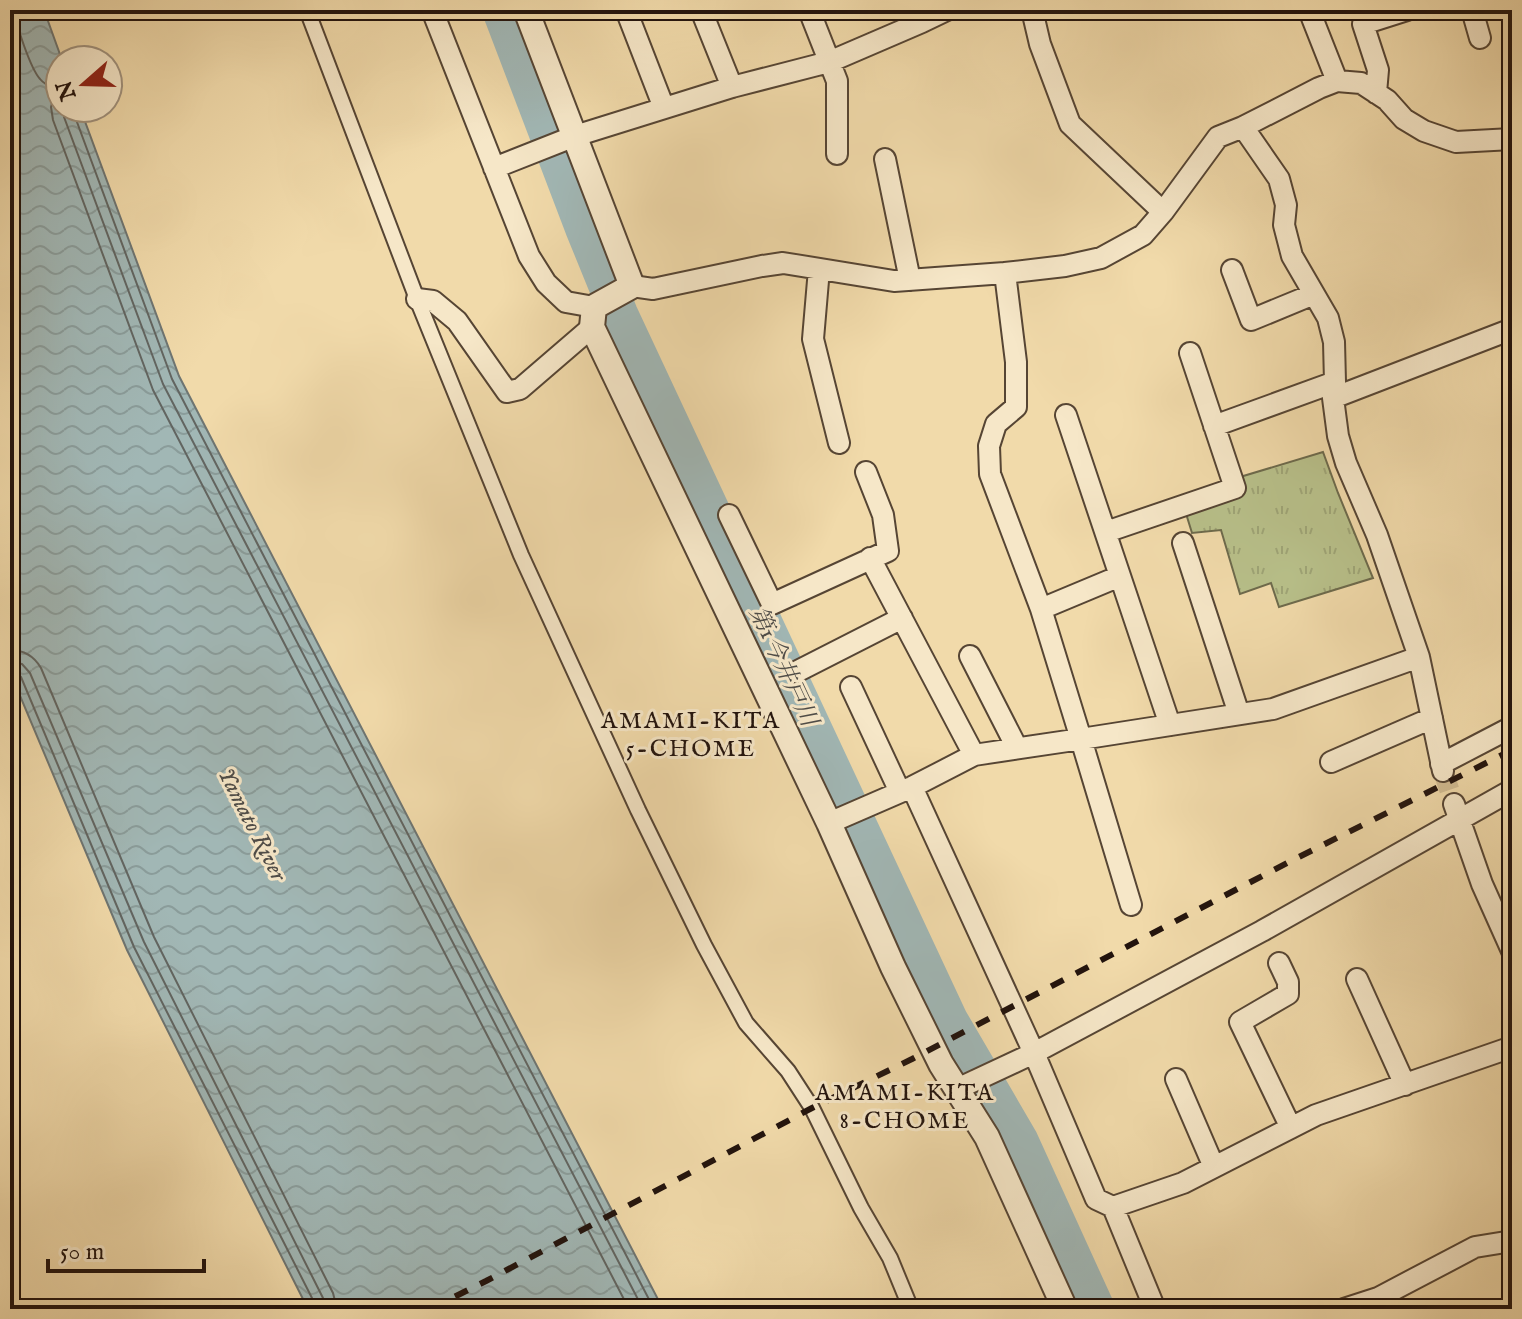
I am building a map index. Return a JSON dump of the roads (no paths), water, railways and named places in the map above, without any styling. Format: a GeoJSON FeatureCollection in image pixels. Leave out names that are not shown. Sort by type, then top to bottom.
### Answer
{"type":"FeatureCollection","features":[{"type":"Feature","properties":{"kind":"street"},"geometry":{"type":"LineString","coordinates":[[307,10],[417,299],[521,555],[638,810],[746,1023],[788,1071],[812,1108],[861,1208],[890,1258],[911,1309]]}},
{"type":"Feature","properties":{"kind":"street"},"geometry":{"type":"LineString","coordinates":[[432,10],[529,256],[546,283],[566,302],[594,313],[835,820],[893,967],[941,1064],[964,1086],[1065,1309]]}},
{"type":"Feature","properties":{"kind":"street"},"geometry":{"type":"LineString","coordinates":[[526,10],[631,286]]}},
{"type":"Feature","properties":{"kind":"street"},"geometry":{"type":"LineString","coordinates":[[626,10],[664,108]]}},
{"type":"Feature","properties":{"kind":"street"},"geometry":{"type":"LineString","coordinates":[[701,10],[732,87]]}},
{"type":"Feature","properties":{"kind":"street"},"geometry":{"type":"LineString","coordinates":[[809,10],[837,81],[837,154]]}},
{"type":"Feature","properties":{"kind":"street"},"geometry":{"type":"LineString","coordinates":[[495,167],[574,136],[732,87],[829,62],[920,16],[947,10]]}},
{"type":"Feature","properties":{"kind":"street"},"geometry":{"type":"LineString","coordinates":[[1032,10],[1040,44],[1070,124],[1163,212]]}},
{"type":"Feature","properties":{"kind":"street"},"geometry":{"type":"LineString","coordinates":[[1309,10],[1337,81]]}},
{"type":"Feature","properties":{"kind":"street"},"geometry":{"type":"LineString","coordinates":[[1376,93],[1378,70],[1363,24],[1407,10]]}},
{"type":"Feature","properties":{"kind":"street"},"geometry":{"type":"LineString","coordinates":[[1472,10],[1480,38]]}},
{"type":"Feature","properties":{"kind":"street"},"geometry":{"type":"LineString","coordinates":[[417,299],[433,301],[457,321],[507,392],[520,389],[594,313],[631,286],[653,289],[783,263],[894,281],[1005,273],[1101,258],[1143,235],[1218,137],[1337,81],[1361,83],[1387,100],[1404,119],[1424,131],[1456,142],[1512,139]]}},
{"type":"Feature","properties":{"kind":"street"},"geometry":{"type":"LineString","coordinates":[[1243,127],[1279,179],[1286,205],[1284,225],[1292,256],[1328,318],[1334,342],[1338,436],[1346,463],[1377,535],[1419,657],[1442,768],[1512,727]]}},
{"type":"Feature","properties":{"kind":"street"},"geometry":{"type":"LineString","coordinates":[[885,159],[910,280]]}},
{"type":"Feature","properties":{"kind":"street"},"geometry":{"type":"LineString","coordinates":[[819,269],[813,339],[839,443]]}},
{"type":"Feature","properties":{"kind":"street"},"geometry":{"type":"LineString","coordinates":[[1232,270],[1251,320],[1314,294]]}},
{"type":"Feature","properties":{"kind":"street"},"geometry":{"type":"LineString","coordinates":[[1005,273],[1016,362],[1016,407],[996,424],[989,446],[990,474],[1041,609],[1131,905]]}},
{"type":"Feature","properties":{"kind":"street"},"geometry":{"type":"LineString","coordinates":[[1214,426],[1334,390],[1512,329]]}},
{"type":"Feature","properties":{"kind":"street"},"geometry":{"type":"LineString","coordinates":[[1106,532],[1235,488],[1190,353]]}},
{"type":"Feature","properties":{"kind":"street"},"geometry":{"type":"LineString","coordinates":[[1066,415],[1170,725]]}},
{"type":"Feature","properties":{"kind":"street"},"geometry":{"type":"LineString","coordinates":[[729,515],[772,604],[888,551],[883,515],[866,472]]}},
{"type":"Feature","properties":{"kind":"street"},"geometry":{"type":"LineString","coordinates":[[1183,543],[1239,714]]}},
{"type":"Feature","properties":{"kind":"street"},"geometry":{"type":"LineString","coordinates":[[870,558],[974,755]]}},
{"type":"Feature","properties":{"kind":"street"},"geometry":{"type":"LineString","coordinates":[[1041,609],[1120,576]]}},
{"type":"Feature","properties":{"kind":"street"},"geometry":{"type":"LineString","coordinates":[[796,672],[902,618]]}},
{"type":"Feature","properties":{"kind":"street"},"geometry":{"type":"LineString","coordinates":[[970,656],[1017,748]]}},
{"type":"Feature","properties":{"kind":"street"},"geometry":{"type":"LineString","coordinates":[[835,820],[974,755],[1273,709],[1419,657]]}},
{"type":"Feature","properties":{"kind":"street"},"geometry":{"type":"LineString","coordinates":[[851,687],[906,789],[1034,1053],[1096,1199],[1113,1207],[1155,1309]]}},
{"type":"Feature","properties":{"kind":"street"},"geometry":{"type":"LineString","coordinates":[[1331,762],[1432,718]]}},
{"type":"Feature","properties":{"kind":"street"},"geometry":{"type":"LineString","coordinates":[[964,1086],[1034,1053],[1262,931],[1457,811],[1512,790]]}},
{"type":"Feature","properties":{"kind":"street"},"geometry":{"type":"LineString","coordinates":[[1457,811],[1482,884],[1512,951]]}},
{"type":"Feature","properties":{"kind":"street"},"geometry":{"type":"LineString","coordinates":[[1279,963],[1288,982],[1288,994],[1240,1022],[1291,1128]]}},
{"type":"Feature","properties":{"kind":"street"},"geometry":{"type":"LineString","coordinates":[[1357,979],[1405,1085]]}},
{"type":"Feature","properties":{"kind":"street"},"geometry":{"type":"LineString","coordinates":[[1113,1207],[1183,1183],[1316,1115],[1512,1047]]}},
{"type":"Feature","properties":{"kind":"street"},"geometry":{"type":"LineString","coordinates":[[1176,1079],[1214,1167]]}},
{"type":"Feature","properties":{"kind":"street"},"geometry":{"type":"LineString","coordinates":[[1354,1307],[1378,1298],[1475,1247],[1512,1241]]}},
{"type":"Feature","properties":{"kind":"water","name":"Yamato River"},"geometry":{"type":"Polygon","coordinates":[[[10,10],[44,10],[56,44],[44,44],[44,124],[86,124],[179,376],[663,1309],[308,1309],[127,950],[10,672],[10,10]]]}},
{"type":"Feature","properties":{"kind":"waterway","name":"第1今井戸川"},"geometry":{"type":"LineString","coordinates":[[501,10],[619,314],[949,1020],[1019,1140],[1096,1309]]}},
{"type":"Feature","properties":{"kind":"tunnel"},"geometry":{"type":"LineString","coordinates":[[1443,771],[1454,804]]}},
{"type":"Feature","properties":{"kind":"railway"},"geometry":{"type":"LineString","coordinates":[[430,1309],[812,1108],[1512,750]]}},
{"type":"Feature","properties":{"kind":"district","name":"AMAMI-KITA 5-CHOME"},"geometry":{"type":"Point","coordinates":[691,734]}},
{"type":"Feature","properties":{"kind":"district","name":"AMAMI-KITA 8-CHOME"},"geometry":{"type":"Point","coordinates":[905,1106]}}]}
